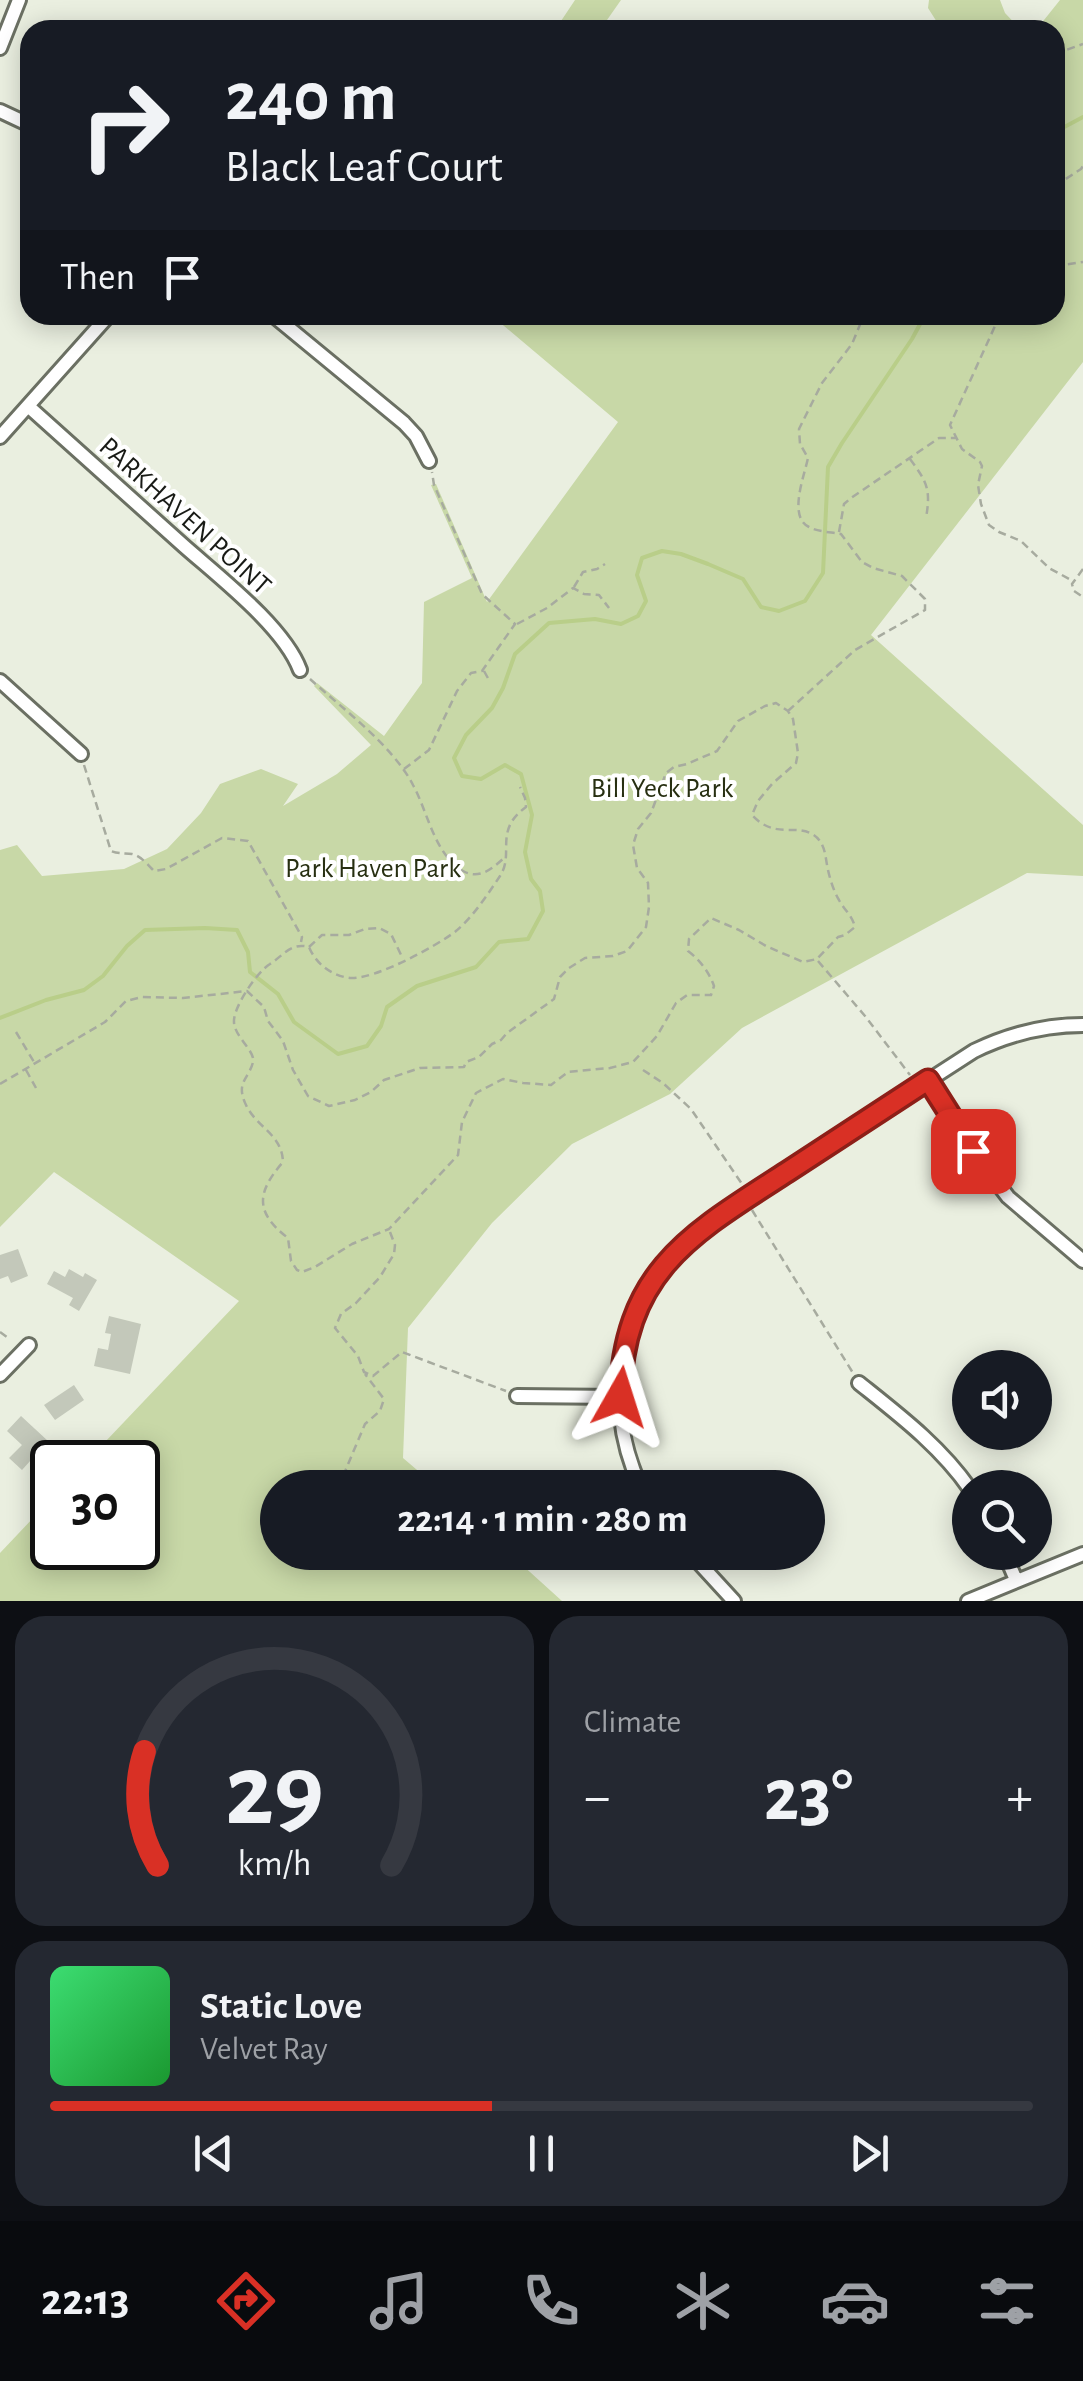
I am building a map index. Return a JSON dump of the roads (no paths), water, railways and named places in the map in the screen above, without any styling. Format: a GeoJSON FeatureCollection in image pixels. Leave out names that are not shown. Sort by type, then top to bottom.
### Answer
{"type":"FeatureCollection","features":[{"type":"Feature","properties":{"kind":"street"},"geometry":{"type":"LineString","coordinates":[[0,48],[19,0]]}},
{"type":"Feature","properties":{"kind":"street"},"geometry":{"type":"LineString","coordinates":[[0,436],[101,325]]}},
{"type":"Feature","properties":{"kind":"street"},"geometry":{"type":"LineString","coordinates":[[285,325],[404,423],[429,461]]}},
{"type":"Feature","properties":{"kind":"street","name":"PARKHAVEN POINT"},"geometry":{"type":"LineString","coordinates":[[28,406],[284,639],[300,670]]}},
{"type":"Feature","properties":{"kind":"street"},"geometry":{"type":"LineString","coordinates":[[0,681],[81,754]]}},
{"type":"Feature","properties":{"kind":"street"},"geometry":{"type":"LineString","coordinates":[[634,1470],[621,1424],[620,1374],[636,1313],[670,1256],[696,1232],[974,1052],[1016,1034],[1083,1024]]}},
{"type":"Feature","properties":{"kind":"street"},"geometry":{"type":"LineString","coordinates":[[923,1084],[1000,1188],[1083,1261]]}},
{"type":"Feature","properties":{"kind":"street"},"geometry":{"type":"LineString","coordinates":[[0,1375],[28,1345]]}},
{"type":"Feature","properties":{"kind":"street"},"geometry":{"type":"LineString","coordinates":[[859,1383],[929,1441],[957,1470]]}},
{"type":"Feature","properties":{"kind":"street"},"geometry":{"type":"LineString","coordinates":[[516,1396],[620,1397]]}},
{"type":"Feature","properties":{"kind":"street"},"geometry":{"type":"LineString","coordinates":[[968,1601],[1083,1554]]}},
{"type":"Feature","properties":{"kind":"street"},"geometry":{"type":"LineString","coordinates":[[706,1570],[734,1601]]}},
{"type":"Feature","properties":{"kind":"street"},"geometry":{"type":"LineString","coordinates":[[1012,1570],[1016,1580]]}},
{"type":"Feature","properties":{"kind":"waterway"},"geometry":{"type":"LineString","coordinates":[[1065,127],[1083,117]]}},
{"type":"Feature","properties":{"kind":"waterway"},"geometry":{"type":"LineString","coordinates":[[0,1018],[84,990],[103,976],[145,930],[237,930],[248,952],[250,972],[278,994],[294,1022],[338,1054],[367,1046],[381,1026],[387,1007],[417,986],[476,967],[499,942],[528,939],[543,911],[525,852],[532,815],[521,774],[505,765],[481,779],[462,776],[454,758],[466,735],[492,708],[515,654],[549,623],[595,619],[621,624],[638,616],[646,601],[637,575],[642,558],[662,551],[681,554],[743,579],[761,607],[779,611],[805,601],[823,573],[828,467],[920,325]]}},
{"type":"Feature","properties":{"kind":"park label","name":"Bill Yeck Park"},"geometry":{"type":"Point","coordinates":[662,787]}},
{"type":"Feature","properties":{"kind":"park label","name":"Park Haven Park"},"geometry":{"type":"Point","coordinates":[373,867]}}]}
